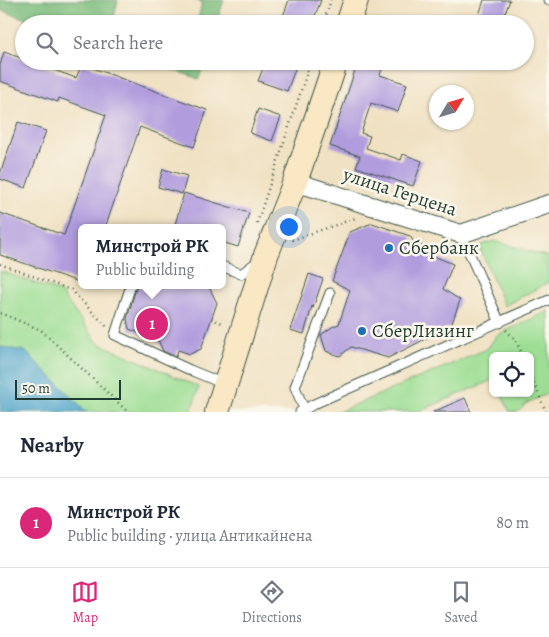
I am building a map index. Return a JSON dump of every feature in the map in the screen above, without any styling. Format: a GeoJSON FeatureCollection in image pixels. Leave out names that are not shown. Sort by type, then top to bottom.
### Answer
{"type":"FeatureCollection","features":[{"type":"Feature","properties":{"kind":"main road"},"geometry":{"type":"LineString","coordinates":[[351,15],[356,0]]}},
{"type":"Feature","properties":{"kind":"main road"},"geometry":{"type":"LineString","coordinates":[[217,412],[266,255],[295,182],[333,70]]}},
{"type":"Feature","properties":{"kind":"street","name":"улица Герцена"},"geometry":{"type":"LineString","coordinates":[[295,182],[461,234],[549,204]]}},
{"type":"Feature","properties":{"kind":"lane"},"geometry":{"type":"LineString","coordinates":[[461,234],[500,323]]}},
{"type":"Feature","properties":{"kind":"lane"},"geometry":{"type":"LineString","coordinates":[[226,268],[241,274],[266,255]]}},
{"type":"Feature","properties":{"kind":"lane"},"geometry":{"type":"LineString","coordinates":[[130,289],[115,335],[226,385]]}},
{"type":"Feature","properties":{"kind":"lane"},"geometry":{"type":"LineString","coordinates":[[330,293],[296,387],[302,410],[549,300]]}},
{"type":"Feature","properties":{"kind":"path"},"geometry":{"type":"LineString","coordinates":[[326,15],[331,0]]}},
{"type":"Feature","properties":{"kind":"path"},"geometry":{"type":"LineString","coordinates":[[289,241],[356,218]]}},
{"type":"Feature","properties":{"kind":"path"},"geometry":{"type":"LineString","coordinates":[[0,264],[71,290],[115,335]]}},
{"type":"Feature","properties":{"kind":"path"},"geometry":{"type":"LineString","coordinates":[[0,313],[40,330],[128,412]]}},
{"type":"Feature","properties":{"kind":"path"},"geometry":{"type":"LineString","coordinates":[[211,319],[225,324]]}},
{"type":"Feature","properties":{"kind":"path"},"geometry":{"type":"LineString","coordinates":[[515,339],[520,352]]}},
{"type":"Feature","properties":{"kind":"path"},"geometry":{"type":"LineString","coordinates":[[534,384],[546,412]]}},
{"type":"Feature","properties":{"kind":"green space"},"geometry":{"type":"Polygon","coordinates":[[[0,0],[118,0],[114,15],[15,15],[0,10],[0,0]]]}},
{"type":"Feature","properties":{"kind":"green space"},"geometry":{"type":"Polygon","coordinates":[[[196,0],[224,0],[219,15],[199,15],[202,2],[196,0]]]}},
{"type":"Feature","properties":{"kind":"green space"},"geometry":{"type":"Polygon","coordinates":[[[174,70],[202,70],[199,79],[174,70]]]}},
{"type":"Feature","properties":{"kind":"green space"},"geometry":{"type":"Polygon","coordinates":[[[494,241],[549,257],[549,282],[504,306],[479,246],[494,241]]]}},
{"type":"Feature","properties":{"kind":"green space"},"geometry":{"type":"Polygon","coordinates":[[[0,271],[60,292],[98,343],[199,387],[191,412],[87,412],[25,351],[0,347],[0,271]]]}},
{"type":"Feature","properties":{"kind":"green space"},"geometry":{"type":"Polygon","coordinates":[[[549,311],[549,393],[527,403],[518,412],[510,412],[503,397],[534,397],[534,352],[489,352],[489,382],[417,412],[338,412],[487,349],[497,335],[549,311]]]}},
{"type":"Feature","properties":{"kind":"water"},"geometry":{"type":"Polygon","coordinates":[[[0,347],[25,351],[87,412],[0,412],[0,347]]]}},
{"type":"Feature","properties":{"kind":"building"},"geometry":{"type":"Polygon","coordinates":[[[289,0],[321,0],[315,15],[283,15],[289,0]]]}},
{"type":"Feature","properties":{"kind":"building"},"geometry":{"type":"Polygon","coordinates":[[[484,0],[510,0],[504,15],[479,15],[484,0]]]}},
{"type":"Feature","properties":{"kind":"building"},"geometry":{"type":"Polygon","coordinates":[[[4,52],[15,56],[15,70],[54,70],[76,78],[79,70],[98,70],[207,110],[194,147],[140,127],[106,224],[78,224],[78,282],[0,255],[0,213],[64,235],[106,115],[59,98],[58,102],[0,81],[0,65],[4,52]]]}},
{"type":"Feature","properties":{"kind":"building"},"geometry":{"type":"Polygon","coordinates":[[[262,70],[295,70],[287,91],[258,81],[262,70]]]}},
{"type":"Feature","properties":{"kind":"building"},"geometry":{"type":"Polygon","coordinates":[[[355,70],[382,70],[380,75],[407,84],[398,112],[371,103],[361,133],[370,136],[366,148],[401,160],[403,154],[422,161],[413,186],[356,167],[360,156],[330,146],[355,70]]]}},
{"type":"Feature","properties":{"kind":"building"},"geometry":{"type":"Polygon","coordinates":[[[258,109],[281,117],[272,141],[250,133],[258,109]]]}},
{"type":"Feature","properties":{"kind":"building"},"geometry":{"type":"Polygon","coordinates":[[[18,122],[46,131],[26,188],[0,179],[0,174],[18,122]]]}},
{"type":"Feature","properties":{"kind":"building"},"geometry":{"type":"Polygon","coordinates":[[[163,169],[187,176],[182,194],[158,187],[163,169]]]}},
{"type":"Feature","properties":{"kind":"building"},"geometry":{"type":"Polygon","coordinates":[[[184,193],[249,213],[238,247],[226,243],[226,224],[175,224],[184,193]]]}},
{"type":"Feature","properties":{"kind":"building"},"geometry":{"type":"Polygon","coordinates":[[[372,223],[410,236],[415,244],[425,247],[424,252],[453,264],[443,289],[460,300],[451,326],[388,358],[351,347],[340,356],[326,351],[321,335],[339,324],[350,290],[332,281],[350,232],[372,223]]]}},
{"type":"Feature","properties":{"kind":"building"},"geometry":{"type":"Polygon","coordinates":[[[309,274],[323,279],[313,308],[312,306],[304,334],[290,330],[309,274]]]}},
{"type":"Feature","properties":{"kind":"building"},"geometry":{"type":"Polygon","coordinates":[[[136,289],[210,289],[217,303],[201,349],[190,354],[178,350],[176,357],[163,351],[158,340],[129,329],[127,319],[136,289]]]}},
{"type":"Feature","properties":{"kind":"building"},"geometry":{"type":"Polygon","coordinates":[[[465,398],[471,412],[433,412],[465,398]]]}},
{"type":"Feature","properties":{"kind":"place","name":"Сбербанк"},"geometry":{"type":"Point","coordinates":[389,248]}},
{"type":"Feature","properties":{"kind":"place","name":"Минстрой РК"},"geometry":{"type":"Point","coordinates":[152,324]}},
{"type":"Feature","properties":{"kind":"place","name":"СберЛизинг"},"geometry":{"type":"Point","coordinates":[362,331]}}]}
